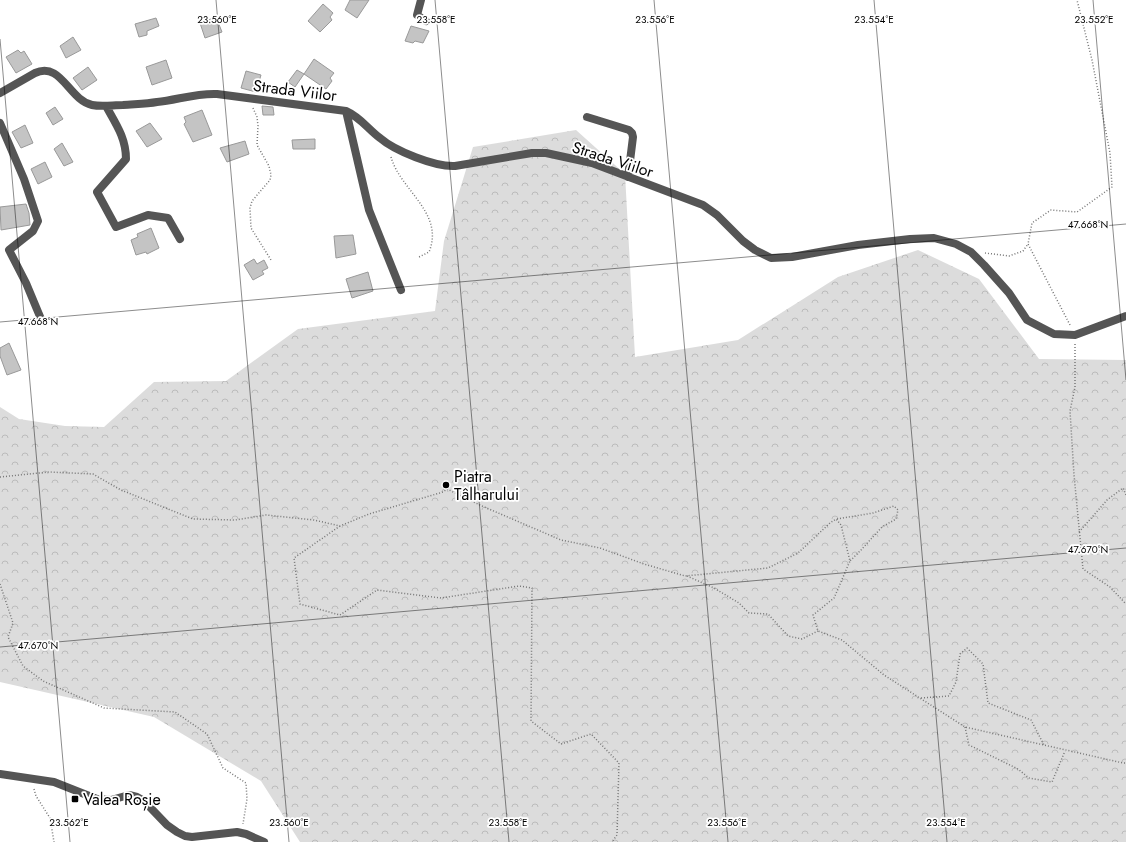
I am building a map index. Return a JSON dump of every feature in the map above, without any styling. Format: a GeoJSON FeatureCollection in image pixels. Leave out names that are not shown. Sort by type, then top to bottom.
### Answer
{"type":"FeatureCollection","features":[{"type":"Feature","properties":{"kind":"street"},"geometry":{"type":"LineString","coordinates":[[421,0],[417,15],[426,21]]}},
{"type":"Feature","properties":{"kind":"street","name":"Strada Viilor"},"geometry":{"type":"LineString","coordinates":[[0,93],[41,70],[54,74],[66,83],[79,99],[86,103],[106,106],[157,102],[206,94],[217,94],[346,110],[354,114],[379,138],[389,145],[437,164],[446,166],[532,153],[546,153],[592,163],[703,205],[718,215],[743,241],[755,250],[771,258],[792,257],[858,245],[934,238],[956,244],[971,252],[1009,293],[1027,320],[1054,334],[1075,335]]}},
{"type":"Feature","properties":{"kind":"street"},"geometry":{"type":"LineString","coordinates":[[106,106],[122,136],[126,148],[126,160],[97,192],[116,227],[148,215],[168,218],[180,239]]}},
{"type":"Feature","properties":{"kind":"street"},"geometry":{"type":"LineString","coordinates":[[346,110],[370,210],[401,290]]}},
{"type":"Feature","properties":{"kind":"street"},"geometry":{"type":"LineString","coordinates":[[586,117],[629,130],[632,133],[633,137],[628,177]]}},
{"type":"Feature","properties":{"kind":"street"},"geometry":{"type":"LineString","coordinates":[[0,123],[24,179],[38,221],[33,230],[9,250],[26,283],[41,319]]}},
{"type":"Feature","properties":{"kind":"street"},"geometry":{"type":"LineString","coordinates":[[1075,335],[1126,316]]}},
{"type":"Feature","properties":{"kind":"street"},"geometry":{"type":"LineString","coordinates":[[0,774],[54,782],[97,799],[111,800],[129,795],[137,797],[144,801],[167,825],[185,836],[192,837],[241,833],[264,842]]}},
{"type":"Feature","properties":{"kind":"path"},"geometry":{"type":"LineString","coordinates":[[971,252],[1009,256],[1023,251],[1028,244],[1032,222],[1051,210],[1077,212],[1112,187],[1110,152],[1092,60],[1077,0]]}},
{"type":"Feature","properties":{"kind":"path"},"geometry":{"type":"LineString","coordinates":[[249,99],[257,117],[257,144],[271,171],[270,180],[252,202],[250,208],[251,228],[253,234],[271,260]]}},
{"type":"Feature","properties":{"kind":"path"},"geometry":{"type":"LineString","coordinates":[[389,145],[393,163],[399,175],[429,216],[431,223],[432,246],[429,252],[419,257]]}},
{"type":"Feature","properties":{"kind":"path"},"geometry":{"type":"LineString","coordinates":[[1028,244],[1075,335],[1075,387],[1070,411],[1074,475],[1083,569],[1110,587],[1126,604]]}},
{"type":"Feature","properties":{"kind":"path"},"geometry":{"type":"LineString","coordinates":[[0,477],[49,472],[93,474],[121,490],[193,519],[235,520],[266,515],[314,520],[340,526]]}},
{"type":"Feature","properties":{"kind":"path"},"geometry":{"type":"LineString","coordinates":[[1079,532],[1107,500],[1123,488],[1126,495]]}},
{"type":"Feature","properties":{"kind":"path"},"geometry":{"type":"LineString","coordinates":[[612,842],[618,835],[619,763],[591,734],[561,744],[531,721],[532,588],[519,586],[441,598],[377,590],[340,615],[300,604],[294,558],[340,526],[369,514],[443,492],[447,489],[482,506],[561,540],[600,548],[644,564],[685,576],[714,588],[739,603],[749,613],[768,614],[788,636],[802,639],[818,630]]}},
{"type":"Feature","properties":{"kind":"path"},"geometry":{"type":"LineString","coordinates":[[685,576],[768,568],[798,553],[836,519],[873,513],[894,506],[898,510],[896,519],[882,527],[850,561],[834,598],[813,615],[818,630],[842,640],[884,675],[965,727],[1126,763]]}},
{"type":"Feature","properties":{"kind":"path"},"geometry":{"type":"LineString","coordinates":[[836,519],[841,526],[850,561]]}},
{"type":"Feature","properties":{"kind":"path"},"geometry":{"type":"LineString","coordinates":[[0,584],[13,623],[8,637],[23,666],[43,681],[104,708],[175,712],[207,734],[223,768],[246,783],[247,799],[241,833]]}},
{"type":"Feature","properties":{"kind":"path"},"geometry":{"type":"LineString","coordinates":[[920,698],[948,696],[956,682],[960,654],[968,648],[983,664],[988,703],[1031,720],[1044,745]]}},
{"type":"Feature","properties":{"kind":"path"},"geometry":{"type":"LineString","coordinates":[[965,727],[969,745],[1018,769],[1029,778],[1052,782],[1065,750]]}},
{"type":"Feature","properties":{"kind":"path"},"geometry":{"type":"LineString","coordinates":[[32,778],[36,796],[50,818],[54,842]]}},
{"type":"Feature","properties":{"kind":"green space"},"geometry":{"type":"Polygon","coordinates":[[[576,130],[625,174],[635,357],[738,340],[838,277],[918,250],[979,279],[1039,359],[1126,360],[1126,842],[300,842],[261,781],[154,717],[0,682],[0,407],[19,419],[65,426],[104,427],[154,382],[226,381],[298,329],[435,311],[444,241],[473,147],[576,130]]]}},
{"type":"Feature","properties":{"kind":"building"},"geometry":{"type":"Polygon","coordinates":[[[350,0],[369,0],[357,18],[345,10],[350,0]]]}},
{"type":"Feature","properties":{"kind":"building"},"geometry":{"type":"Polygon","coordinates":[[[323,4],[333,13],[330,17],[332,20],[320,32],[308,21],[323,4]]]}},
{"type":"Feature","properties":{"kind":"building"},"geometry":{"type":"Polygon","coordinates":[[[216,17],[222,32],[205,38],[200,23],[216,17]]]}},
{"type":"Feature","properties":{"kind":"building"},"geometry":{"type":"Polygon","coordinates":[[[156,18],[159,26],[147,31],[147,35],[139,37],[135,24],[156,18]]]}},
{"type":"Feature","properties":{"kind":"building"},"geometry":{"type":"Polygon","coordinates":[[[411,26],[429,31],[423,43],[405,41],[411,26]]]}},
{"type":"Feature","properties":{"kind":"building"},"geometry":{"type":"Polygon","coordinates":[[[73,37],[81,50],[66,58],[60,46],[73,37]]]}},
{"type":"Feature","properties":{"kind":"building"},"geometry":{"type":"Polygon","coordinates":[[[18,50],[21,53],[24,51],[32,64],[16,73],[6,57],[18,50]]]}},
{"type":"Feature","properties":{"kind":"building"},"geometry":{"type":"Polygon","coordinates":[[[314,59],[334,73],[330,78],[332,81],[326,89],[304,74],[314,59]]]}},
{"type":"Feature","properties":{"kind":"building"},"geometry":{"type":"Polygon","coordinates":[[[166,60],[172,78],[152,85],[146,67],[166,60]]]}},
{"type":"Feature","properties":{"kind":"building"},"geometry":{"type":"Polygon","coordinates":[[[88,67],[97,80],[82,90],[73,78],[88,67]]]}},
{"type":"Feature","properties":{"kind":"building"},"geometry":{"type":"Polygon","coordinates":[[[297,70],[304,74],[295,87],[288,82],[297,70]]]}},
{"type":"Feature","properties":{"kind":"building"},"geometry":{"type":"Polygon","coordinates":[[[246,71],[261,75],[256,92],[241,88],[246,71]]]}},
{"type":"Feature","properties":{"kind":"building"},"geometry":{"type":"Polygon","coordinates":[[[262,106],[273,107],[274,115],[263,115],[262,106]]]}},
{"type":"Feature","properties":{"kind":"building"},"geometry":{"type":"Polygon","coordinates":[[[55,107],[63,119],[53,125],[46,113],[55,107]]]}},
{"type":"Feature","properties":{"kind":"building"},"geometry":{"type":"Polygon","coordinates":[[[202,110],[212,135],[193,142],[184,124],[186,122],[184,117],[202,110]]]}},
{"type":"Feature","properties":{"kind":"building"},"geometry":{"type":"Polygon","coordinates":[[[150,123],[162,139],[147,147],[136,131],[150,123]]]}},
{"type":"Feature","properties":{"kind":"building"},"geometry":{"type":"Polygon","coordinates":[[[25,125],[33,143],[21,148],[12,132],[25,125]]]}},
{"type":"Feature","properties":{"kind":"building"},"geometry":{"type":"Polygon","coordinates":[[[315,139],[315,149],[293,149],[292,140],[315,139]]]}},
{"type":"Feature","properties":{"kind":"building"},"geometry":{"type":"Polygon","coordinates":[[[245,141],[249,154],[227,162],[220,148],[245,141]]]}},
{"type":"Feature","properties":{"kind":"building"},"geometry":{"type":"Polygon","coordinates":[[[62,143],[73,162],[64,166],[54,149],[62,143]]]}},
{"type":"Feature","properties":{"kind":"building"},"geometry":{"type":"Polygon","coordinates":[[[45,162],[52,177],[38,184],[31,169],[45,162]]]}},
{"type":"Feature","properties":{"kind":"building"},"geometry":{"type":"Polygon","coordinates":[[[26,204],[29,213],[30,225],[1,230],[0,207],[26,204]]]}},
{"type":"Feature","properties":{"kind":"building"},"geometry":{"type":"Polygon","coordinates":[[[151,228],[159,248],[147,254],[146,252],[136,255],[131,240],[138,237],[137,234],[151,228]]]}},
{"type":"Feature","properties":{"kind":"building"},"geometry":{"type":"Polygon","coordinates":[[[353,235],[356,254],[336,258],[334,236],[353,235]]]}},
{"type":"Feature","properties":{"kind":"building"},"geometry":{"type":"Polygon","coordinates":[[[254,259],[257,264],[264,260],[268,268],[262,271],[264,274],[253,280],[244,265],[254,259]]]}},
{"type":"Feature","properties":{"kind":"building"},"geometry":{"type":"Polygon","coordinates":[[[368,272],[373,291],[352,298],[346,279],[368,272]]]}},
{"type":"Feature","properties":{"kind":"building"},"geometry":{"type":"Polygon","coordinates":[[[9,343],[21,370],[7,375],[0,356],[0,348],[9,343]]]}},
{"type":"Feature","properties":{"kind":"place","name":"Piatra Tâlharului"},"geometry":{"type":"Point","coordinates":[446,485]}},
{"type":"Feature","properties":{"kind":"place","name":"Valea Roșie"},"geometry":{"type":"Point","coordinates":[75,799]}}]}
